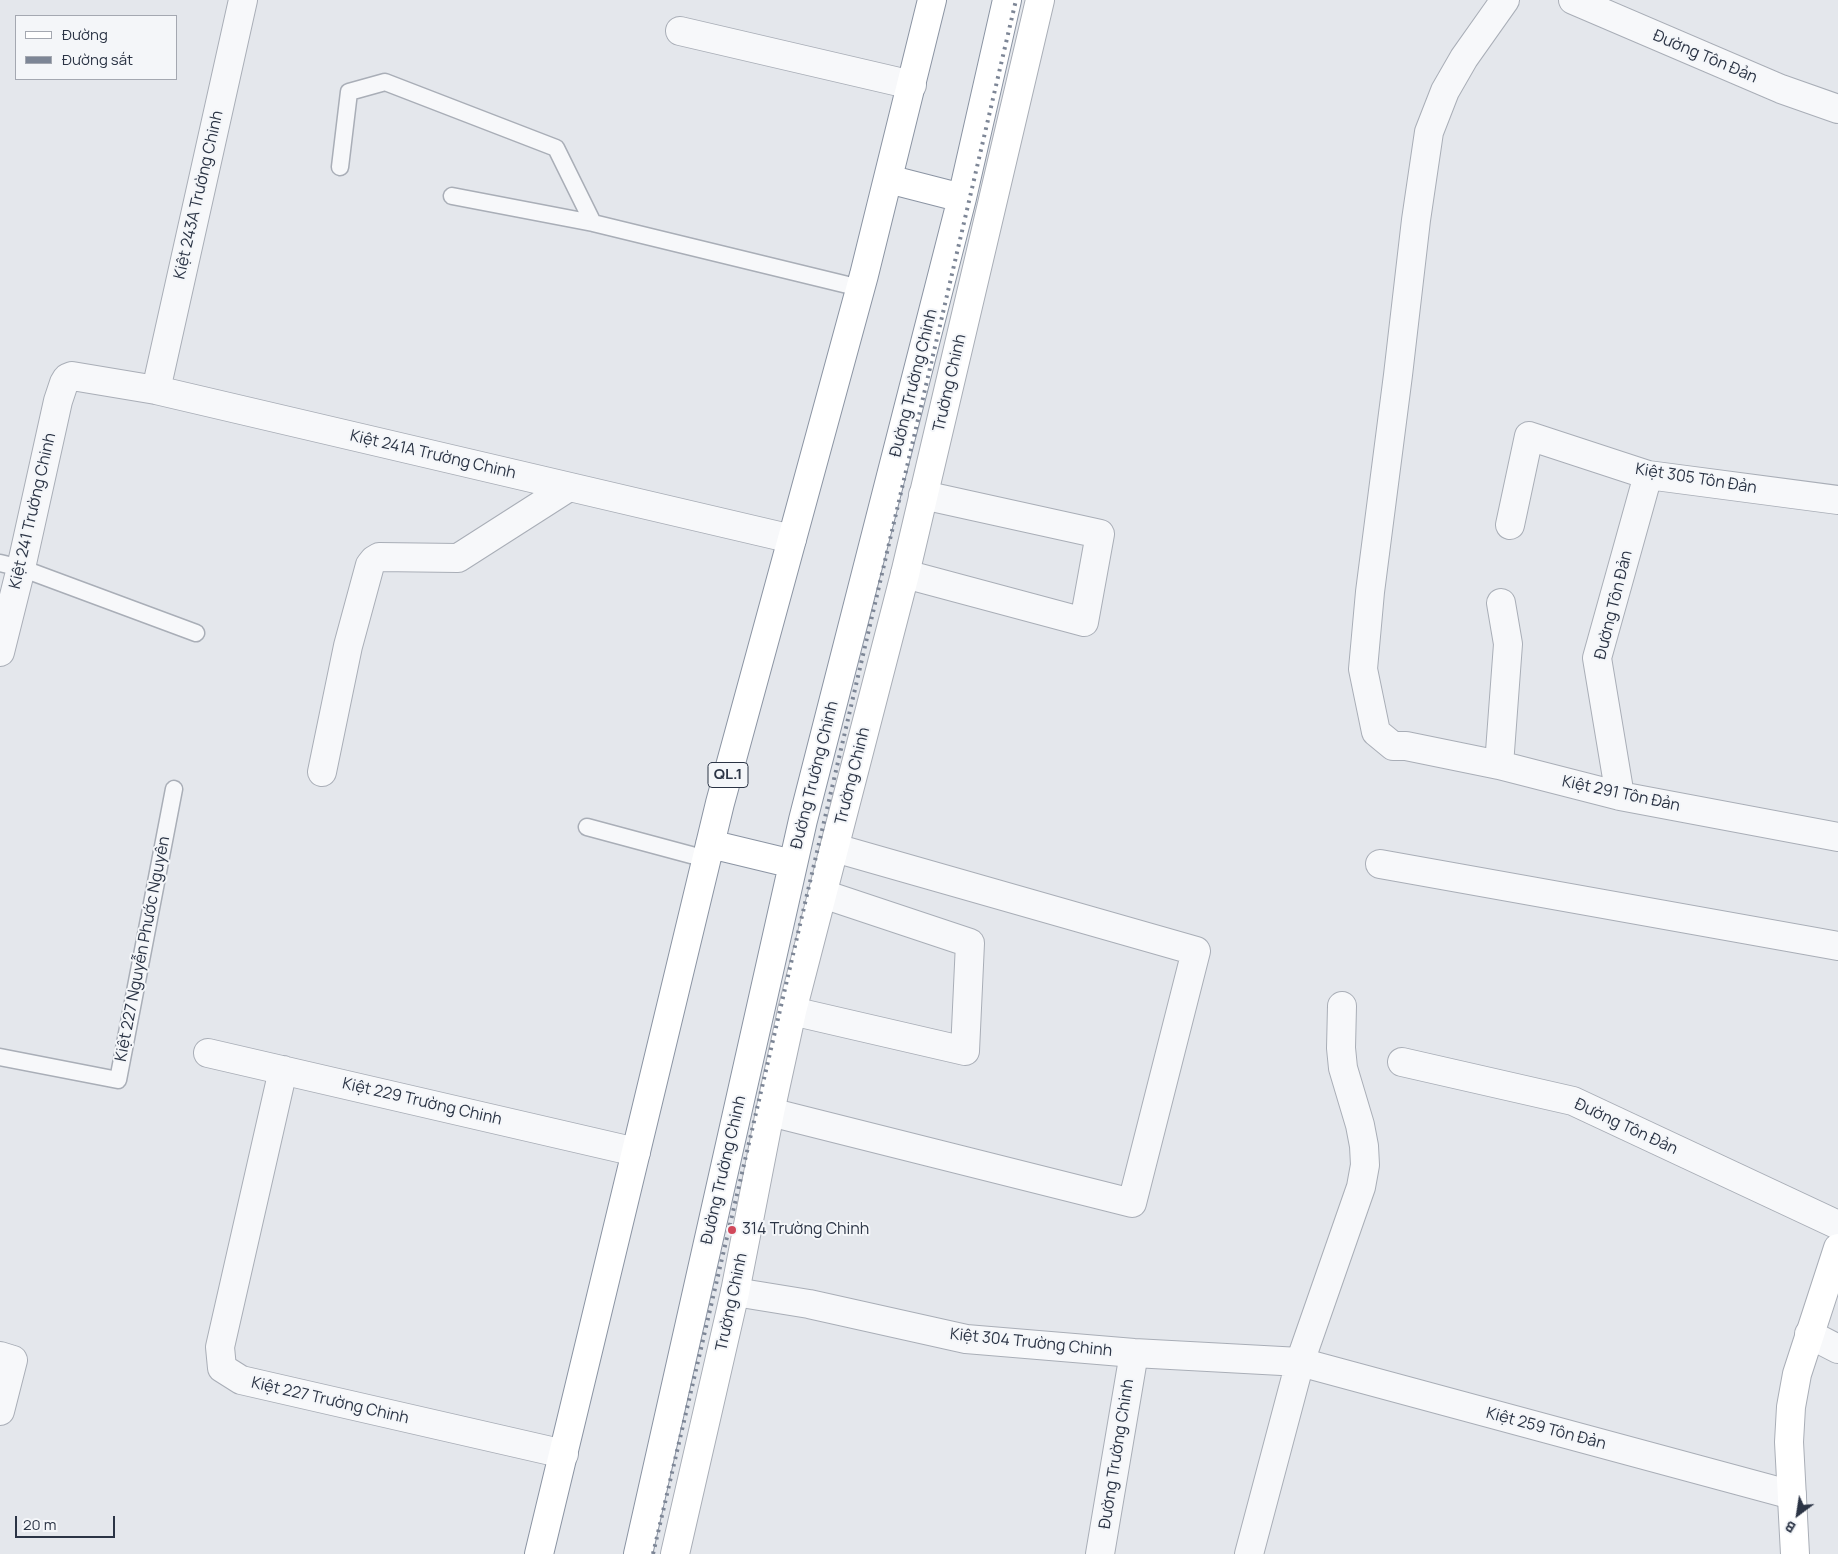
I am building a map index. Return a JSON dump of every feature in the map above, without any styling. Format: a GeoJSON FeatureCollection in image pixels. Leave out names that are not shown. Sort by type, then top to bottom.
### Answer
{"type":"FeatureCollection","features":[{"type":"Feature","properties":{"kind":"main road","name":"QL.1"},"geometry":{"type":"LineString","coordinates":[[539,1554],[708,851],[860,288],[932,0]]}},
{"type":"Feature","properties":{"kind":"main road","name":"Đường Trường Chinh"},"geometry":{"type":"LineString","coordinates":[[638,1554],[793,864],[962,198],[1007,0]]}},
{"type":"Feature","properties":{"kind":"main road","name":"Trường Chinh"},"geometry":{"type":"LineString","coordinates":[[675,1554],[735,1292],[792,1011],[905,574],[1040,0]]}},
{"type":"Feature","properties":{"kind":"main road"},"geometry":{"type":"LineString","coordinates":[[888,180],[962,198]]}},
{"type":"Feature","properties":{"kind":"main road"},"geometry":{"type":"LineString","coordinates":[[708,851],[793,864]]}},
{"type":"Feature","properties":{"kind":"main road"},"geometry":{"type":"LineString","coordinates":[[1795,1554],[1789,1442],[1791,1407],[1797,1374],[1838,1248]]}},
{"type":"Feature","properties":{"kind":"street","name":"Kiệt 243A Trường Chinh"},"geometry":{"type":"LineString","coordinates":[[156,390],[243,0]]}},
{"type":"Feature","properties":{"kind":"street","name":"Kiệt 291 Tôn Đản"},"geometry":{"type":"LineString","coordinates":[[1505,0],[1464,58],[1434,114],[1429,132],[1416,220],[1370,592],[1363,669],[1376,732],[1392,746],[1406,746],[1499,765],[1620,796],[1838,837]]}},
{"type":"Feature","properties":{"kind":"street","name":"Đường Tôn Đản"},"geometry":{"type":"LineString","coordinates":[[1572,0],[1781,89],[1838,110]]}},
{"type":"Feature","properties":{"kind":"street"},"geometry":{"type":"LineString","coordinates":[[680,31],[912,84]]}},
{"type":"Feature","properties":{"kind":"street","name":"Kiệt 241A Trường Chinh"},"geometry":{"type":"LineString","coordinates":[[74,376],[156,390],[792,539]]}},
{"type":"Feature","properties":{"kind":"street","name":"Kiệt 241 Trường Chinh"},"geometry":{"type":"LineString","coordinates":[[0,652],[10,566],[58,402],[67,378],[74,376]]}},
{"type":"Feature","properties":{"kind":"street","name":"Kiệt 305 Tôn Đản"},"geometry":{"type":"LineString","coordinates":[[1510,525],[1529,436],[1648,475],[1838,500]]}},
{"type":"Feature","properties":{"kind":"street","name":"Đường Tôn Đản"},"geometry":{"type":"LineString","coordinates":[[1620,796],[1597,658],[1648,475]]}},
{"type":"Feature","properties":{"kind":"street"},"geometry":{"type":"LineString","coordinates":[[322,772],[348,646],[370,565],[374,560],[379,557],[458,558],[569,487]]}},
{"type":"Feature","properties":{"kind":"street"},"geometry":{"type":"LineString","coordinates":[[905,574],[1084,622],[1100,534],[923,495]]}},
{"type":"Feature","properties":{"kind":"street"},"geometry":{"type":"LineString","coordinates":[[1499,765],[1508,644],[1501,603]]}},
{"type":"Feature","properties":{"kind":"street"},"geometry":{"type":"LineString","coordinates":[[770,1112],[1132,1203],[1196,951],[835,848]]}},
{"type":"Feature","properties":{"kind":"street"},"geometry":{"type":"LineString","coordinates":[[1380,864],[1838,946]]}},
{"type":"Feature","properties":{"kind":"street"},"geometry":{"type":"LineString","coordinates":[[792,1011],[965,1051],[970,942],[823,894]]}},
{"type":"Feature","properties":{"kind":"street"},"geometry":{"type":"LineString","coordinates":[[1249,1554],[1300,1362],[1361,1186],[1365,1165],[1360,1126],[1343,1068],[1341,1048],[1342,1006]]}},
{"type":"Feature","properties":{"kind":"street","name":"Kiệt 229 Trường Chinh"},"geometry":{"type":"LineString","coordinates":[[208,1053],[636,1152]]}},
{"type":"Feature","properties":{"kind":"street","name":"Đường Tôn Đản"},"geometry":{"type":"LineString","coordinates":[[1402,1062],[1573,1101],[1838,1225]]}},
{"type":"Feature","properties":{"kind":"street","name":"Kiệt 227 Trường Chinh"},"geometry":{"type":"LineString","coordinates":[[283,1070],[220,1347],[222,1368],[241,1380],[564,1454]]}},
{"type":"Feature","properties":{"kind":"street","name":"Kiệt 304 Trường Chinh"},"geometry":{"type":"LineString","coordinates":[[735,1292],[809,1304],[966,1339],[1134,1353],[1300,1362]]}},
{"type":"Feature","properties":{"kind":"street"},"geometry":{"type":"LineString","coordinates":[[1809,1334],[1838,1349]]}},
{"type":"Feature","properties":{"kind":"street","name":"Đường Trường Chinh"},"geometry":{"type":"LineString","coordinates":[[1100,1554],[1134,1353]]}},
{"type":"Feature","properties":{"kind":"street"},"geometry":{"type":"LineString","coordinates":[[0,1356],[13,1360],[0,1411]]}},
{"type":"Feature","properties":{"kind":"street","name":"Kiệt 259 Tôn Đản"},"geometry":{"type":"LineString","coordinates":[[1300,1362],[1792,1495]]}},
{"type":"Feature","properties":{"kind":"lane"},"geometry":{"type":"LineString","coordinates":[[340,166],[349,92],[385,82],[556,148],[593,223]]}},
{"type":"Feature","properties":{"kind":"lane"},"geometry":{"type":"LineString","coordinates":[[452,196],[593,223],[860,288]]}},
{"type":"Feature","properties":{"kind":"lane"},"geometry":{"type":"LineString","coordinates":[[10,566],[196,634]]}},
{"type":"Feature","properties":{"kind":"lane","name":"Kiệt 227 Nguyễn Phước Nguyên"},"geometry":{"type":"LineString","coordinates":[[0,1057],[118,1080],[174,789]]}},
{"type":"Feature","properties":{"kind":"lane"},"geometry":{"type":"LineString","coordinates":[[587,827],[708,851]]}},
{"type":"Feature","properties":{"kind":"railway"},"geometry":{"type":"LineString","coordinates":[[653,1554],[1016,0]]}},
{"type":"Feature","properties":{"kind":"place","name":"314 Trường Chinh"},"geometry":{"type":"Point","coordinates":[732,1230]}}]}
